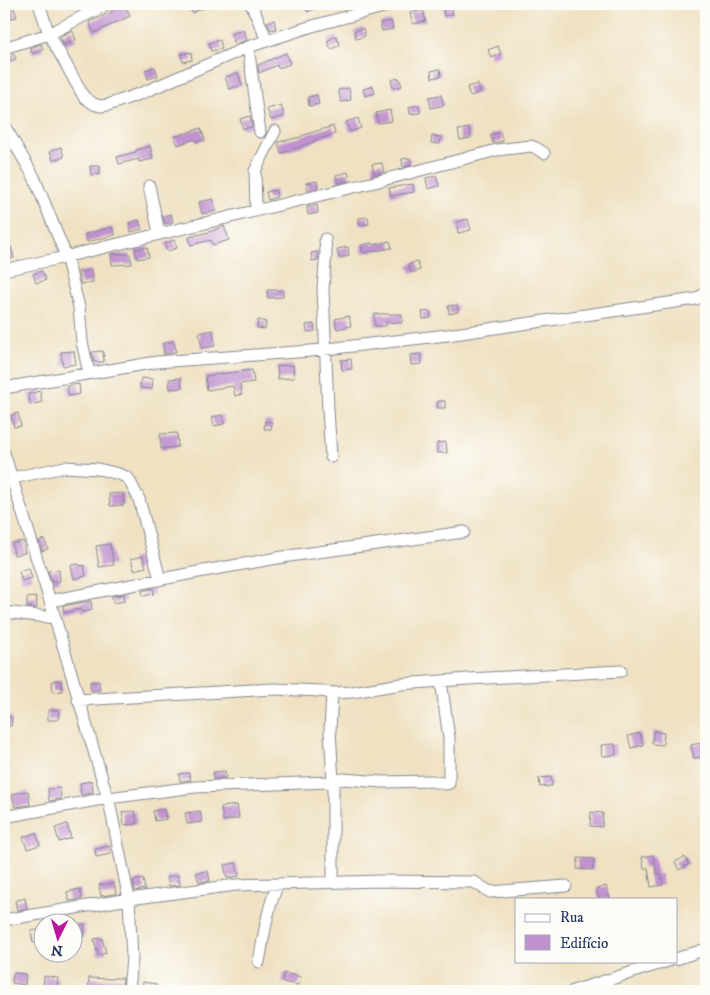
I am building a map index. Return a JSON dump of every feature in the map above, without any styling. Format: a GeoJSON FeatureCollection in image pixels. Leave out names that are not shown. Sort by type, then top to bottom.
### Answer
{"type":"FeatureCollection","features":[{"type":"Feature","properties":{"kind":"street"},"geometry":{"type":"LineString","coordinates":[[39,4],[49,34],[84,97],[100,106],[142,93],[267,40],[394,4]]}},
{"type":"Feature","properties":{"kind":"street"},"geometry":{"type":"LineString","coordinates":[[4,48],[49,34],[107,4]]}},
{"type":"Feature","properties":{"kind":"street"},"geometry":{"type":"LineString","coordinates":[[251,4],[267,40]]}},
{"type":"Feature","properties":{"kind":"street"},"geometry":{"type":"LineString","coordinates":[[248,47],[260,132]]}},
{"type":"Feature","properties":{"kind":"street"},"geometry":{"type":"LineString","coordinates":[[4,125],[34,177],[66,256],[79,307],[82,342],[89,373]]}},
{"type":"Feature","properties":{"kind":"street"},"geometry":{"type":"LineString","coordinates":[[256,211],[255,171],[275,131]]}},
{"type":"Feature","properties":{"kind":"street"},"geometry":{"type":"LineString","coordinates":[[4,270],[256,211],[497,150],[531,146],[544,153]]}},
{"type":"Feature","properties":{"kind":"street"},"geometry":{"type":"LineString","coordinates":[[150,186],[159,233]]}},
{"type":"Feature","properties":{"kind":"street"},"geometry":{"type":"LineString","coordinates":[[325,239],[326,253],[323,288],[332,457]]}},
{"type":"Feature","properties":{"kind":"street"},"geometry":{"type":"LineString","coordinates":[[4,388],[157,362],[325,349],[447,335],[696,299],[706,293]]}},
{"type":"Feature","properties":{"kind":"street"},"geometry":{"type":"LineString","coordinates":[[4,454],[10,482],[50,601],[108,798],[129,899],[132,958],[129,991]]}},
{"type":"Feature","properties":{"kind":"street"},"geometry":{"type":"LineString","coordinates":[[10,482],[65,467],[98,469],[128,478],[139,499],[160,579]]}},
{"type":"Feature","properties":{"kind":"street"},"geometry":{"type":"LineString","coordinates":[[50,601],[289,556],[464,532]]}},
{"type":"Feature","properties":{"kind":"street"},"geometry":{"type":"LineString","coordinates":[[4,612],[55,618]]}},
{"type":"Feature","properties":{"kind":"street"},"geometry":{"type":"LineString","coordinates":[[78,700],[273,690],[322,691],[332,694],[401,684],[621,670]]}},
{"type":"Feature","properties":{"kind":"street"},"geometry":{"type":"LineString","coordinates":[[4,817],[108,798],[195,787],[343,780],[383,782],[431,781],[446,784],[449,783],[449,738],[440,681]]}},
{"type":"Feature","properties":{"kind":"street"},"geometry":{"type":"LineString","coordinates":[[332,694],[330,731],[333,781],[333,882]]}},
{"type":"Feature","properties":{"kind":"street"},"geometry":{"type":"LineString","coordinates":[[4,920],[129,899],[236,885],[381,881],[474,882],[490,892],[566,886]]}},
{"type":"Feature","properties":{"kind":"street"},"geometry":{"type":"LineString","coordinates":[[259,962],[268,911],[278,884]]}},
{"type":"Feature","properties":{"kind":"street"},"geometry":{"type":"LineString","coordinates":[[678,957],[706,950]]}},
{"type":"Feature","properties":{"kind":"street"},"geometry":{"type":"LineString","coordinates":[[573,991],[665,962]]}},
{"type":"Feature","properties":{"kind":"building"},"geometry":{"type":"Polygon","coordinates":[[[125,4],[130,16],[94,33],[89,22],[125,4]]]}},
{"type":"Feature","properties":{"kind":"building"},"geometry":{"type":"Polygon","coordinates":[[[188,4],[212,4],[192,13],[188,4]]]}},
{"type":"Feature","properties":{"kind":"building"},"geometry":{"type":"Polygon","coordinates":[[[304,4],[325,4],[308,12],[304,4]]]}},
{"type":"Feature","properties":{"kind":"building"},"geometry":{"type":"Polygon","coordinates":[[[13,5],[17,17],[4,20],[4,7],[13,5]]]}},
{"type":"Feature","properties":{"kind":"building"},"geometry":{"type":"Polygon","coordinates":[[[452,5],[453,14],[444,16],[443,7],[452,5]]]}},
{"type":"Feature","properties":{"kind":"building"},"geometry":{"type":"Polygon","coordinates":[[[423,10],[426,21],[413,24],[410,13],[423,10]]]}},
{"type":"Feature","properties":{"kind":"building"},"geometry":{"type":"Polygon","coordinates":[[[274,20],[276,29],[271,30],[267,22],[274,20]]]}},
{"type":"Feature","properties":{"kind":"building"},"geometry":{"type":"Polygon","coordinates":[[[391,21],[393,29],[382,31],[380,23],[391,21]]]}},
{"type":"Feature","properties":{"kind":"building"},"geometry":{"type":"Polygon","coordinates":[[[363,28],[365,36],[356,39],[354,31],[363,28]]]}},
{"type":"Feature","properties":{"kind":"building"},"geometry":{"type":"Polygon","coordinates":[[[72,30],[76,40],[64,45],[60,37],[72,30]]]}},
{"type":"Feature","properties":{"kind":"building"},"geometry":{"type":"Polygon","coordinates":[[[243,30],[247,40],[235,44],[231,34],[243,30]]]}},
{"type":"Feature","properties":{"kind":"building"},"geometry":{"type":"Polygon","coordinates":[[[336,36],[340,45],[331,49],[327,41],[336,36]]]}},
{"type":"Feature","properties":{"kind":"building"},"geometry":{"type":"Polygon","coordinates":[[[220,40],[222,49],[211,51],[209,43],[220,40]]]}},
{"type":"Feature","properties":{"kind":"building"},"geometry":{"type":"Polygon","coordinates":[[[41,44],[43,50],[33,54],[30,48],[41,44]]]}},
{"type":"Feature","properties":{"kind":"building"},"geometry":{"type":"Polygon","coordinates":[[[498,46],[501,54],[491,58],[488,50],[498,46]]]}},
{"type":"Feature","properties":{"kind":"building"},"geometry":{"type":"Polygon","coordinates":[[[191,52],[192,60],[183,62],[181,54],[191,52]]]}},
{"type":"Feature","properties":{"kind":"building"},"geometry":{"type":"Polygon","coordinates":[[[13,53],[16,59],[6,63],[4,55],[13,53]]]}},
{"type":"Feature","properties":{"kind":"building"},"geometry":{"type":"Polygon","coordinates":[[[286,53],[290,64],[278,68],[277,65],[259,73],[258,65],[286,53]]]}},
{"type":"Feature","properties":{"kind":"building"},"geometry":{"type":"Polygon","coordinates":[[[155,67],[158,76],[148,79],[145,70],[155,67]]]}},
{"type":"Feature","properties":{"kind":"building"},"geometry":{"type":"Polygon","coordinates":[[[440,69],[441,76],[432,78],[431,71],[440,69]]]}},
{"type":"Feature","properties":{"kind":"building"},"geometry":{"type":"Polygon","coordinates":[[[238,73],[242,85],[229,89],[225,77],[238,73]]]}},
{"type":"Feature","properties":{"kind":"building"},"geometry":{"type":"Polygon","coordinates":[[[399,78],[402,86],[393,88],[391,80],[399,78]]]}},
{"type":"Feature","properties":{"kind":"building"},"geometry":{"type":"Polygon","coordinates":[[[478,84],[480,92],[470,96],[467,87],[478,84]]]}},
{"type":"Feature","properties":{"kind":"building"},"geometry":{"type":"Polygon","coordinates":[[[373,86],[375,93],[365,96],[363,89],[373,86]]]}},
{"type":"Feature","properties":{"kind":"building"},"geometry":{"type":"Polygon","coordinates":[[[349,88],[351,100],[341,102],[338,90],[349,88]]]}},
{"type":"Feature","properties":{"kind":"building"},"geometry":{"type":"Polygon","coordinates":[[[317,95],[319,104],[309,106],[308,97],[317,95]]]}},
{"type":"Feature","properties":{"kind":"building"},"geometry":{"type":"Polygon","coordinates":[[[441,95],[444,105],[431,108],[429,97],[441,95]]]}},
{"type":"Feature","properties":{"kind":"building"},"geometry":{"type":"Polygon","coordinates":[[[281,105],[284,116],[271,120],[267,109],[281,105]]]}},
{"type":"Feature","properties":{"kind":"building"},"geometry":{"type":"Polygon","coordinates":[[[419,105],[420,113],[410,114],[409,107],[419,105]]]}},
{"type":"Feature","properties":{"kind":"building"},"geometry":{"type":"Polygon","coordinates":[[[390,110],[392,121],[378,123],[376,113],[390,110]]]}},
{"type":"Feature","properties":{"kind":"building"},"geometry":{"type":"Polygon","coordinates":[[[250,116],[252,127],[243,129],[240,119],[250,116]]]}},
{"type":"Feature","properties":{"kind":"building"},"geometry":{"type":"Polygon","coordinates":[[[358,118],[361,128],[350,132],[346,122],[358,118]]]}},
{"type":"Feature","properties":{"kind":"building"},"geometry":{"type":"Polygon","coordinates":[[[333,126],[335,134],[281,153],[278,142],[301,137],[333,126]]]}},
{"type":"Feature","properties":{"kind":"building"},"geometry":{"type":"Polygon","coordinates":[[[201,128],[205,140],[196,142],[195,139],[178,145],[174,137],[201,128]]]}},
{"type":"Feature","properties":{"kind":"building"},"geometry":{"type":"Polygon","coordinates":[[[469,128],[471,138],[460,140],[458,130],[469,128]]]}},
{"type":"Feature","properties":{"kind":"building"},"geometry":{"type":"Polygon","coordinates":[[[500,132],[503,141],[493,143],[490,135],[500,132]]]}},
{"type":"Feature","properties":{"kind":"building"},"geometry":{"type":"Polygon","coordinates":[[[432,136],[441,137],[440,144],[431,143],[432,136]]]}},
{"type":"Feature","properties":{"kind":"building"},"geometry":{"type":"Polygon","coordinates":[[[150,146],[153,159],[139,162],[138,159],[119,164],[117,157],[150,146]]]}},
{"type":"Feature","properties":{"kind":"building"},"geometry":{"type":"Polygon","coordinates":[[[61,147],[64,157],[53,160],[50,151],[61,147]]]}},
{"type":"Feature","properties":{"kind":"building"},"geometry":{"type":"Polygon","coordinates":[[[410,158],[411,165],[403,167],[402,159],[410,158]]]}},
{"type":"Feature","properties":{"kind":"building"},"geometry":{"type":"Polygon","coordinates":[[[382,163],[384,172],[374,174],[372,164],[382,163]]]}},
{"type":"Feature","properties":{"kind":"building"},"geometry":{"type":"Polygon","coordinates":[[[90,166],[100,166],[100,174],[91,175],[90,166]]]}},
{"type":"Feature","properties":{"kind":"building"},"geometry":{"type":"Polygon","coordinates":[[[348,172],[350,180],[338,183],[336,175],[348,172]]]}},
{"type":"Feature","properties":{"kind":"building"},"geometry":{"type":"Polygon","coordinates":[[[436,176],[439,186],[428,189],[426,178],[436,176]]]}},
{"type":"Feature","properties":{"kind":"building"},"geometry":{"type":"Polygon","coordinates":[[[317,181],[318,188],[308,190],[306,183],[317,181]]]}},
{"type":"Feature","properties":{"kind":"building"},"geometry":{"type":"Polygon","coordinates":[[[413,184],[414,192],[391,196],[389,188],[413,184]]]}},
{"type":"Feature","properties":{"kind":"building"},"geometry":{"type":"Polygon","coordinates":[[[275,190],[277,197],[268,200],[266,192],[275,190]]]}},
{"type":"Feature","properties":{"kind":"building"},"geometry":{"type":"Polygon","coordinates":[[[213,199],[216,211],[202,214],[199,202],[213,199]]]}},
{"type":"Feature","properties":{"kind":"building"},"geometry":{"type":"Polygon","coordinates":[[[317,205],[318,213],[308,215],[307,207],[317,205]]]}},
{"type":"Feature","properties":{"kind":"building"},"geometry":{"type":"Polygon","coordinates":[[[171,214],[173,222],[165,224],[163,216],[171,214]]]}},
{"type":"Feature","properties":{"kind":"building"},"geometry":{"type":"Polygon","coordinates":[[[368,217],[369,224],[360,225],[359,218],[368,217]]]}},
{"type":"Feature","properties":{"kind":"building"},"geometry":{"type":"Polygon","coordinates":[[[468,219],[471,230],[458,233],[456,222],[468,219]]]}},
{"type":"Feature","properties":{"kind":"building"},"geometry":{"type":"Polygon","coordinates":[[[139,220],[142,229],[131,232],[129,223],[139,220]]]}},
{"type":"Feature","properties":{"kind":"building"},"geometry":{"type":"Polygon","coordinates":[[[224,226],[229,240],[213,245],[211,240],[191,245],[189,237],[224,226]]]}},
{"type":"Feature","properties":{"kind":"building"},"geometry":{"type":"Polygon","coordinates":[[[112,227],[115,235],[87,242],[85,234],[112,227]]]}},
{"type":"Feature","properties":{"kind":"building"},"geometry":{"type":"Polygon","coordinates":[[[174,240],[177,248],[167,251],[165,243],[174,240]]]}},
{"type":"Feature","properties":{"kind":"building"},"geometry":{"type":"Polygon","coordinates":[[[390,241],[392,248],[363,253],[361,245],[372,243],[373,245],[390,241]]]}},
{"type":"Feature","properties":{"kind":"building"},"geometry":{"type":"Polygon","coordinates":[[[11,247],[14,258],[4,261],[4,248],[11,247]]]}},
{"type":"Feature","properties":{"kind":"building"},"geometry":{"type":"Polygon","coordinates":[[[147,247],[149,257],[137,259],[135,249],[147,247]]]}},
{"type":"Feature","properties":{"kind":"building"},"geometry":{"type":"Polygon","coordinates":[[[348,247],[349,256],[339,258],[337,249],[348,247]]]}},
{"type":"Feature","properties":{"kind":"building"},"geometry":{"type":"Polygon","coordinates":[[[318,252],[318,260],[312,261],[311,253],[318,252]]]}},
{"type":"Feature","properties":{"kind":"building"},"geometry":{"type":"Polygon","coordinates":[[[111,254],[130,254],[132,264],[112,265],[111,254]]]}},
{"type":"Feature","properties":{"kind":"building"},"geometry":{"type":"Polygon","coordinates":[[[417,261],[420,270],[411,273],[408,265],[417,261]]]}},
{"type":"Feature","properties":{"kind":"building"},"geometry":{"type":"Polygon","coordinates":[[[91,270],[93,282],[81,284],[78,272],[91,270]]]}},
{"type":"Feature","properties":{"kind":"building"},"geometry":{"type":"Polygon","coordinates":[[[42,271],[46,280],[36,283],[33,274],[42,271]]]}},
{"type":"Feature","properties":{"kind":"building"},"geometry":{"type":"Polygon","coordinates":[[[267,290],[283,290],[283,297],[268,298],[267,290]]]}},
{"type":"Feature","properties":{"kind":"building"},"geometry":{"type":"Polygon","coordinates":[[[457,305],[458,312],[449,314],[448,306],[457,305]]]}},
{"type":"Feature","properties":{"kind":"building"},"geometry":{"type":"Polygon","coordinates":[[[430,311],[431,318],[423,319],[422,312],[430,311]]]}},
{"type":"Feature","properties":{"kind":"building"},"geometry":{"type":"Polygon","coordinates":[[[374,314],[402,314],[402,323],[386,322],[386,326],[375,326],[374,314]]]}},
{"type":"Feature","properties":{"kind":"building"},"geometry":{"type":"Polygon","coordinates":[[[349,316],[351,326],[337,329],[335,319],[349,316]]]}},
{"type":"Feature","properties":{"kind":"building"},"geometry":{"type":"Polygon","coordinates":[[[258,320],[266,322],[265,329],[257,328],[258,320]]]}},
{"type":"Feature","properties":{"kind":"building"},"geometry":{"type":"Polygon","coordinates":[[[314,324],[315,331],[307,332],[306,325],[314,324]]]}},
{"type":"Feature","properties":{"kind":"building"},"geometry":{"type":"Polygon","coordinates":[[[213,330],[215,346],[202,348],[199,333],[213,330]]]}},
{"type":"Feature","properties":{"kind":"building"},"geometry":{"type":"Polygon","coordinates":[[[174,341],[176,352],[164,354],[163,343],[174,341]]]}},
{"type":"Feature","properties":{"kind":"building"},"geometry":{"type":"Polygon","coordinates":[[[74,351],[76,364],[63,366],[61,352],[74,351]]]}},
{"type":"Feature","properties":{"kind":"building"},"geometry":{"type":"Polygon","coordinates":[[[103,351],[104,362],[94,362],[92,352],[103,351]]]}},
{"type":"Feature","properties":{"kind":"building"},"geometry":{"type":"Polygon","coordinates":[[[421,354],[422,364],[411,365],[410,355],[421,354]]]}},
{"type":"Feature","properties":{"kind":"building"},"geometry":{"type":"Polygon","coordinates":[[[351,359],[352,369],[342,370],[341,360],[351,359]]]}},
{"type":"Feature","properties":{"kind":"building"},"geometry":{"type":"Polygon","coordinates":[[[293,365],[294,378],[278,379],[277,366],[293,365]]]}},
{"type":"Feature","properties":{"kind":"building"},"geometry":{"type":"Polygon","coordinates":[[[252,370],[254,382],[240,384],[242,394],[235,396],[233,386],[207,390],[205,376],[252,370]]]}},
{"type":"Feature","properties":{"kind":"building"},"geometry":{"type":"Polygon","coordinates":[[[141,378],[153,379],[152,389],[140,388],[141,378]]]}},
{"type":"Feature","properties":{"kind":"building"},"geometry":{"type":"Polygon","coordinates":[[[181,378],[182,388],[170,389],[169,379],[181,378]]]}},
{"type":"Feature","properties":{"kind":"building"},"geometry":{"type":"Polygon","coordinates":[[[79,384],[80,394],[69,396],[67,386],[79,384]]]}},
{"type":"Feature","properties":{"kind":"building"},"geometry":{"type":"Polygon","coordinates":[[[40,391],[42,402],[31,405],[28,394],[40,391]]]}},
{"type":"Feature","properties":{"kind":"building"},"geometry":{"type":"Polygon","coordinates":[[[438,401],[445,401],[445,408],[437,408],[438,401]]]}},
{"type":"Feature","properties":{"kind":"building"},"geometry":{"type":"Polygon","coordinates":[[[18,413],[21,426],[14,427],[11,415],[18,413]]]}},
{"type":"Feature","properties":{"kind":"building"},"geometry":{"type":"Polygon","coordinates":[[[223,415],[224,424],[214,426],[212,417],[223,415]]]}},
{"type":"Feature","properties":{"kind":"building"},"geometry":{"type":"Polygon","coordinates":[[[265,421],[272,422],[271,429],[264,429],[265,421]]]}},
{"type":"Feature","properties":{"kind":"building"},"geometry":{"type":"Polygon","coordinates":[[[177,433],[178,447],[161,449],[160,434],[177,433]]]}},
{"type":"Feature","properties":{"kind":"building"},"geometry":{"type":"Polygon","coordinates":[[[446,442],[447,453],[437,453],[437,443],[446,442]]]}},
{"type":"Feature","properties":{"kind":"building"},"geometry":{"type":"Polygon","coordinates":[[[123,493],[124,505],[110,506],[109,494],[123,493]]]}},
{"type":"Feature","properties":{"kind":"building"},"geometry":{"type":"Polygon","coordinates":[[[44,539],[48,549],[42,551],[39,541],[44,539]]]}},
{"type":"Feature","properties":{"kind":"building"},"geometry":{"type":"Polygon","coordinates":[[[23,541],[25,553],[14,555],[12,543],[23,541]]]}},
{"type":"Feature","properties":{"kind":"building"},"geometry":{"type":"Polygon","coordinates":[[[110,544],[114,565],[99,567],[96,546],[110,544]]]}},
{"type":"Feature","properties":{"kind":"building"},"geometry":{"type":"Polygon","coordinates":[[[143,556],[146,567],[134,570],[131,559],[143,556]]]}},
{"type":"Feature","properties":{"kind":"building"},"geometry":{"type":"Polygon","coordinates":[[[79,564],[80,566],[84,565],[86,576],[74,579],[71,565],[79,564]]]}},
{"type":"Feature","properties":{"kind":"building"},"geometry":{"type":"Polygon","coordinates":[[[29,568],[32,578],[22,581],[19,571],[29,568]]]}},
{"type":"Feature","properties":{"kind":"building"},"geometry":{"type":"Polygon","coordinates":[[[59,570],[60,581],[52,582],[48,571],[59,570]]]}},
{"type":"Feature","properties":{"kind":"building"},"geometry":{"type":"Polygon","coordinates":[[[153,588],[154,594],[143,596],[142,591],[153,588]]]}},
{"type":"Feature","properties":{"kind":"building"},"geometry":{"type":"Polygon","coordinates":[[[124,594],[125,601],[113,603],[112,596],[124,594]]]}},
{"type":"Feature","properties":{"kind":"building"},"geometry":{"type":"Polygon","coordinates":[[[36,597],[37,608],[27,607],[27,598],[36,597]]]}},
{"type":"Feature","properties":{"kind":"building"},"geometry":{"type":"Polygon","coordinates":[[[91,601],[92,610],[82,612],[81,609],[64,613],[63,606],[91,601]]]}},
{"type":"Feature","properties":{"kind":"building"},"geometry":{"type":"Polygon","coordinates":[[[61,680],[62,691],[53,692],[52,681],[61,680]]]}},
{"type":"Feature","properties":{"kind":"building"},"geometry":{"type":"Polygon","coordinates":[[[99,681],[100,690],[91,691],[90,682],[99,681]]]}},
{"type":"Feature","properties":{"kind":"building"},"geometry":{"type":"Polygon","coordinates":[[[48,710],[59,710],[58,720],[48,720],[48,710]]]}},
{"type":"Feature","properties":{"kind":"building"},"geometry":{"type":"Polygon","coordinates":[[[4,716],[12,717],[11,726],[4,726],[4,716]]]}},
{"type":"Feature","properties":{"kind":"building"},"geometry":{"type":"Polygon","coordinates":[[[653,731],[664,733],[663,745],[652,744],[653,731]]]}},
{"type":"Feature","properties":{"kind":"building"},"geometry":{"type":"Polygon","coordinates":[[[640,733],[643,745],[631,748],[628,736],[640,733]]]}},
{"type":"Feature","properties":{"kind":"building"},"geometry":{"type":"Polygon","coordinates":[[[705,742],[706,756],[694,758],[691,745],[705,742]]]}},
{"type":"Feature","properties":{"kind":"building"},"geometry":{"type":"Polygon","coordinates":[[[615,744],[616,755],[602,756],[601,745],[615,744]]]}},
{"type":"Feature","properties":{"kind":"building"},"geometry":{"type":"Polygon","coordinates":[[[225,771],[226,778],[213,779],[213,772],[225,771]]]}},
{"type":"Feature","properties":{"kind":"building"},"geometry":{"type":"Polygon","coordinates":[[[189,773],[191,780],[180,781],[179,774],[189,773]]]}},
{"type":"Feature","properties":{"kind":"building"},"geometry":{"type":"Polygon","coordinates":[[[551,777],[552,786],[540,787],[539,778],[551,777]]]}},
{"type":"Feature","properties":{"kind":"building"},"geometry":{"type":"Polygon","coordinates":[[[92,781],[93,793],[81,795],[80,783],[92,781]]]}},
{"type":"Feature","properties":{"kind":"building"},"geometry":{"type":"Polygon","coordinates":[[[60,788],[61,799],[49,801],[48,789],[60,788]]]}},
{"type":"Feature","properties":{"kind":"building"},"geometry":{"type":"Polygon","coordinates":[[[28,791],[30,805],[15,807],[12,794],[28,791]]]}},
{"type":"Feature","properties":{"kind":"building"},"geometry":{"type":"Polygon","coordinates":[[[237,805],[239,818],[223,821],[221,807],[237,805]]]}},
{"type":"Feature","properties":{"kind":"building"},"geometry":{"type":"Polygon","coordinates":[[[164,809],[166,819],[155,821],[153,811],[164,809]]]}},
{"type":"Feature","properties":{"kind":"building"},"geometry":{"type":"Polygon","coordinates":[[[135,811],[137,824],[124,825],[122,812],[135,811]]]}},
{"type":"Feature","properties":{"kind":"building"},"geometry":{"type":"Polygon","coordinates":[[[200,811],[202,822],[187,824],[185,813],[200,811]]]}},
{"type":"Feature","properties":{"kind":"building"},"geometry":{"type":"Polygon","coordinates":[[[591,812],[603,813],[602,827],[590,826],[591,812]]]}},
{"type":"Feature","properties":{"kind":"building"},"geometry":{"type":"Polygon","coordinates":[[[67,824],[71,838],[59,842],[55,828],[67,824]]]}},
{"type":"Feature","properties":{"kind":"building"},"geometry":{"type":"Polygon","coordinates":[[[36,833],[40,845],[27,849],[23,837],[36,833]]]}},
{"type":"Feature","properties":{"kind":"building"},"geometry":{"type":"Polygon","coordinates":[[[110,846],[111,854],[96,857],[95,849],[110,846]]]}},
{"type":"Feature","properties":{"kind":"building"},"geometry":{"type":"Polygon","coordinates":[[[653,855],[657,874],[661,874],[663,885],[651,887],[648,868],[644,868],[642,857],[653,855]]]}},
{"type":"Feature","properties":{"kind":"building"},"geometry":{"type":"Polygon","coordinates":[[[685,857],[689,864],[679,870],[675,862],[685,857]]]}},
{"type":"Feature","properties":{"kind":"building"},"geometry":{"type":"Polygon","coordinates":[[[578,858],[594,859],[593,870],[577,869],[578,858]]]}},
{"type":"Feature","properties":{"kind":"building"},"geometry":{"type":"Polygon","coordinates":[[[236,863],[239,876],[227,878],[224,865],[236,863]]]}},
{"type":"Feature","properties":{"kind":"building"},"geometry":{"type":"Polygon","coordinates":[[[208,871],[210,881],[199,882],[196,873],[208,871]]]}},
{"type":"Feature","properties":{"kind":"building"},"geometry":{"type":"Polygon","coordinates":[[[178,875],[180,885],[169,886],[167,877],[178,875]]]}},
{"type":"Feature","properties":{"kind":"building"},"geometry":{"type":"Polygon","coordinates":[[[143,879],[145,889],[135,891],[133,881],[143,879]]]}},
{"type":"Feature","properties":{"kind":"building"},"geometry":{"type":"Polygon","coordinates":[[[114,883],[116,894],[101,896],[99,885],[114,883]]]}},
{"type":"Feature","properties":{"kind":"building"},"geometry":{"type":"Polygon","coordinates":[[[606,886],[610,898],[599,898],[596,889],[606,886]]]}},
{"type":"Feature","properties":{"kind":"building"},"geometry":{"type":"Polygon","coordinates":[[[80,889],[82,899],[69,901],[67,892],[80,889]]]}},
{"type":"Feature","properties":{"kind":"building"},"geometry":{"type":"Polygon","coordinates":[[[25,898],[27,909],[17,910],[15,901],[25,898]]]}},
{"type":"Feature","properties":{"kind":"building"},"geometry":{"type":"Polygon","coordinates":[[[82,924],[84,924],[85,936],[82,936],[82,924]]]}},
{"type":"Feature","properties":{"kind":"building"},"geometry":{"type":"Polygon","coordinates":[[[102,938],[106,953],[98,955],[94,939],[102,938]]]}},
{"type":"Feature","properties":{"kind":"building"},"geometry":{"type":"Polygon","coordinates":[[[13,973],[26,974],[25,985],[12,983],[13,973]]]}},
{"type":"Feature","properties":{"kind":"building"},"geometry":{"type":"Polygon","coordinates":[[[284,973],[301,977],[299,985],[282,982],[284,973]]]}},
{"type":"Feature","properties":{"kind":"building"},"geometry":{"type":"Polygon","coordinates":[[[44,976],[58,978],[57,990],[43,989],[44,976]]]}},
{"type":"Feature","properties":{"kind":"building"},"geometry":{"type":"Polygon","coordinates":[[[89,978],[123,978],[122,991],[88,991],[89,978]]]}},
{"type":"Feature","properties":{"kind":"building"},"geometry":{"type":"Polygon","coordinates":[[[143,982],[156,984],[155,991],[142,991],[143,982]]]}}]}
